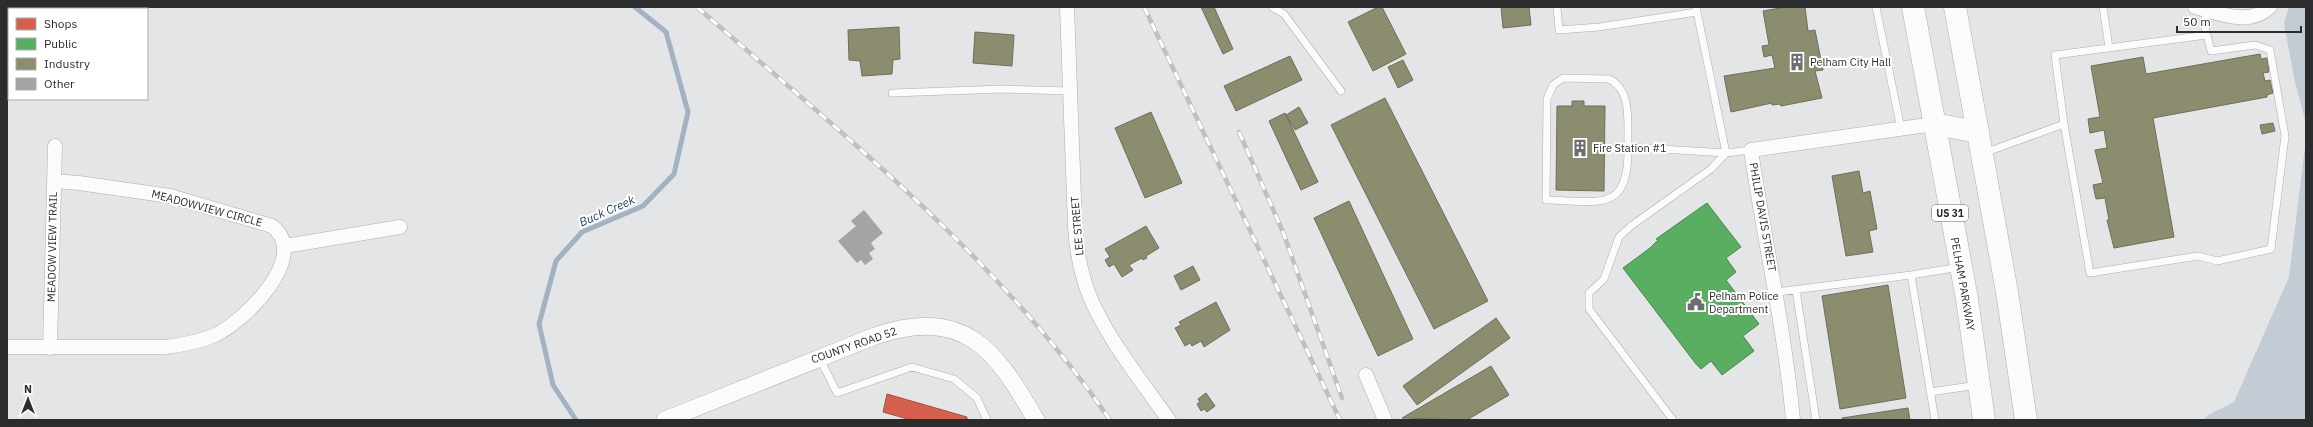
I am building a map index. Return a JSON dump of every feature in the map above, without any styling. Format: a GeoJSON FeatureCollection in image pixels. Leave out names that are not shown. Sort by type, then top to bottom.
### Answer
{"type":"FeatureCollection","features":[{"type":"Feature","properties":{"kind":"main road","name":"PELHAM PARKWAY"},"geometry":{"type":"LineString","coordinates":[[1913,7],[1960,267],[1980,385],[1984,420]]}},
{"type":"Feature","properties":{"kind":"main road"},"geometry":{"type":"LineString","coordinates":[[1955,7],[2007,292],[2026,420]]}},
{"type":"Feature","properties":{"kind":"main road"},"geometry":{"type":"LineString","coordinates":[[1934,124],[1978,132]]}},
{"type":"Feature","properties":{"kind":"street","name":"LEE STREET"},"geometry":{"type":"LineString","coordinates":[[1067,7],[1075,226],[1077,248],[1084,283],[1108,331],[1169,420]]}},
{"type":"Feature","properties":{"kind":"street"},"geometry":{"type":"LineString","coordinates":[[2202,8],[2237,18],[2248,18],[2258,15],[2270,7]]}},
{"type":"Feature","properties":{"kind":"street","name":"PHILIP DAVIS STREET"},"geometry":{"type":"LineString","coordinates":[[1793,420],[1788,364],[1777,292],[1762,226],[1751,150],[1934,124]]}},
{"type":"Feature","properties":{"kind":"street","name":"MEADOW VIEW TRAIL"},"geometry":{"type":"LineString","coordinates":[[50,348],[55,146]]}},
{"type":"Feature","properties":{"kind":"street","name":"MEADOWVIEW CIRCLE"},"geometry":{"type":"LineString","coordinates":[[54,181],[133,190],[170,196],[272,226],[283,238],[285,246]]}},
{"type":"Feature","properties":{"kind":"street"},"geometry":{"type":"LineString","coordinates":[[7,347],[165,347],[188,344],[215,335],[236,322],[254,306],[281,266],[285,255],[285,246],[400,227]]}},
{"type":"Feature","properties":{"kind":"street","name":"COUNTY ROAD 52"},"geometry":{"type":"LineString","coordinates":[[665,420],[819,357],[900,328],[938,327],[957,332],[971,338],[994,356],[1012,380],[1036,420]]}},
{"type":"Feature","properties":{"kind":"street"},"geometry":{"type":"LineString","coordinates":[[1366,376],[1385,420]]}},
{"type":"Feature","properties":{"kind":"lane"},"geometry":{"type":"LineString","coordinates":[[1272,7],[1284,14],[1341,91]]}},
{"type":"Feature","properties":{"kind":"lane"},"geometry":{"type":"LineString","coordinates":[[1557,7],[1559,30],[1598,27],[1696,10],[1726,153]]}},
{"type":"Feature","properties":{"kind":"lane"},"geometry":{"type":"LineString","coordinates":[[1876,7],[1901,129]]}},
{"type":"Feature","properties":{"kind":"lane"},"geometry":{"type":"LineString","coordinates":[[2103,7],[2109,48]]}},
{"type":"Feature","properties":{"kind":"lane"},"geometry":{"type":"LineString","coordinates":[[2202,8],[2211,51],[2255,45],[2270,50],[2285,136],[2271,249],[2217,261],[2198,256],[2090,273],[2064,124],[2055,55],[2207,35]]}},
{"type":"Feature","properties":{"kind":"lane"},"geometry":{"type":"LineString","coordinates":[[1563,78],[1609,79],[1616,82],[1623,91],[1626,104],[1628,147],[1627,176],[1617,195],[1601,201],[1546,200],[1547,99],[1553,86],[1563,78]]}},
{"type":"Feature","properties":{"kind":"lane"},"geometry":{"type":"LineString","coordinates":[[892,93],[1003,89],[1071,91]]}},
{"type":"Feature","properties":{"kind":"lane"},"geometry":{"type":"LineString","coordinates":[[1982,154],[2064,124]]}},
{"type":"Feature","properties":{"kind":"lane"},"geometry":{"type":"LineString","coordinates":[[1628,147],[1726,153],[1751,150]]}},
{"type":"Feature","properties":{"kind":"lane"},"geometry":{"type":"LineString","coordinates":[[1673,420],[1589,309],[1589,293],[1604,278],[1619,237],[1631,226],[1711,170],[1726,153]]}},
{"type":"Feature","properties":{"kind":"lane"},"geometry":{"type":"LineString","coordinates":[[1777,292],[1911,275],[1960,267]]}},
{"type":"Feature","properties":{"kind":"lane"},"geometry":{"type":"LineString","coordinates":[[1911,275],[1935,420]]}},
{"type":"Feature","properties":{"kind":"lane"},"geometry":{"type":"LineString","coordinates":[[1796,290],[1816,420]]}},
{"type":"Feature","properties":{"kind":"lane"},"geometry":{"type":"LineString","coordinates":[[819,357],[837,393],[912,368],[954,379],[976,398],[987,420]]}},
{"type":"Feature","properties":{"kind":"lane"},"geometry":{"type":"LineString","coordinates":[[1930,392],[1980,385]]}},
{"type":"Feature","properties":{"kind":"shaded area"},"geometry":{"type":"Polygon","coordinates":[[[2289,7],[2306,7],[2306,124],[2294,78],[2284,23],[2289,7]]]}},
{"type":"Feature","properties":{"kind":"shaded area"},"geometry":{"type":"Polygon","coordinates":[[[2306,138],[2306,420],[2203,420],[2208,415],[2234,402],[2289,277],[2306,138]]]}},
{"type":"Feature","properties":{"kind":"building: Shops"},"geometry":{"type":"Polygon","coordinates":[[[887,394],[967,417],[967,420],[911,420],[883,412],[887,394]]]}},
{"type":"Feature","properties":{"kind":"building: Public","name":"Pelham Police Department"},"geometry":{"type":"Polygon","coordinates":[[[1707,203],[1741,247],[1726,258],[1736,272],[1726,280],[1759,324],[1743,336],[1754,351],[1722,375],[1711,361],[1701,369],[1696,364],[1623,268],[1650,248],[1658,240],[1656,239],[1707,203]]]}},
{"type":"Feature","properties":{"kind":"building: Industry"},"geometry":{"type":"Polygon","coordinates":[[[1201,7],[1214,7],[1233,49],[1223,54],[1201,7]]]}},
{"type":"Feature","properties":{"kind":"building: Industry"},"geometry":{"type":"Polygon","coordinates":[[[1378,7],[1382,7],[1406,54],[1373,71],[1348,22],[1378,7]]]}},
{"type":"Feature","properties":{"kind":"building: Industry"},"geometry":{"type":"Polygon","coordinates":[[[1501,7],[1529,7],[1531,25],[1503,28],[1501,7]]]}},
{"type":"Feature","properties":{"kind":"building: Industry","name":"Pelham City Hall"},"geometry":{"type":"Polygon","coordinates":[[[1786,7],[1805,7],[1808,31],[1815,30],[1823,70],[1815,71],[1822,98],[1781,106],[1780,104],[1772,105],[1772,103],[1731,112],[1724,76],[1775,68],[1772,55],[1764,57],[1762,46],[1769,45],[1763,11],[1786,7]]]}},
{"type":"Feature","properties":{"kind":"building: Industry"},"geometry":{"type":"Polygon","coordinates":[[[899,27],[900,59],[893,60],[892,74],[862,76],[860,61],[849,60],[848,30],[899,27]]]}},
{"type":"Feature","properties":{"kind":"building: Industry"},"geometry":{"type":"Polygon","coordinates":[[[975,32],[1014,35],[1012,66],[973,63],[975,32]]]}},
{"type":"Feature","properties":{"kind":"building: Industry"},"geometry":{"type":"Polygon","coordinates":[[[2260,54],[2261,59],[2267,58],[2269,72],[2263,73],[2265,81],[2270,80],[2273,93],[2267,95],[2267,97],[2153,118],[2174,237],[2114,248],[2107,220],[2109,220],[2105,198],[2096,199],[2093,185],[2103,183],[2095,150],[2107,148],[2104,130],[2090,133],[2088,119],[2100,117],[2091,66],[2143,57],[2146,74],[2260,54]]]}},
{"type":"Feature","properties":{"kind":"building: Industry"},"geometry":{"type":"Polygon","coordinates":[[[1290,56],[1302,80],[1236,111],[1224,86],[1290,56]]]}},
{"type":"Feature","properties":{"kind":"building: Industry"},"geometry":{"type":"Polygon","coordinates":[[[1403,60],[1413,80],[1398,88],[1388,67],[1403,60]]]}},
{"type":"Feature","properties":{"kind":"building: Industry"},"geometry":{"type":"Polygon","coordinates":[[[1385,98],[1488,301],[1434,329],[1331,125],[1385,98]]]}},
{"type":"Feature","properties":{"kind":"building: Industry","name":"Fire Station #1"},"geometry":{"type":"Polygon","coordinates":[[[1572,101],[1584,101],[1584,106],[1605,106],[1604,191],[1556,190],[1557,106],[1572,106],[1572,101]]]}},
{"type":"Feature","properties":{"kind":"building: Industry"},"geometry":{"type":"Polygon","coordinates":[[[1299,107],[1308,123],[1295,130],[1286,115],[1299,107]]]}},
{"type":"Feature","properties":{"kind":"building: Industry"},"geometry":{"type":"Polygon","coordinates":[[[1151,112],[1182,183],[1145,198],[1115,128],[1151,112]]]}},
{"type":"Feature","properties":{"kind":"building: Industry"},"geometry":{"type":"Polygon","coordinates":[[[1285,113],[1318,182],[1301,190],[1269,121],[1285,113]]]}},
{"type":"Feature","properties":{"kind":"building: Industry"},"geometry":{"type":"Polygon","coordinates":[[[2273,123],[2275,131],[2262,134],[2260,125],[2273,123]]]}},
{"type":"Feature","properties":{"kind":"building: Industry"},"geometry":{"type":"Polygon","coordinates":[[[1859,171],[1863,193],[1870,191],[1877,229],[1869,231],[1873,252],[1846,256],[1832,176],[1859,171]]]}},
{"type":"Feature","properties":{"kind":"building: Industry"},"geometry":{"type":"Polygon","coordinates":[[[1349,201],[1413,339],[1378,356],[1314,218],[1349,201]]]}},
{"type":"Feature","properties":{"kind":"building: Industry"},"geometry":{"type":"Polygon","coordinates":[[[1146,226],[1159,248],[1146,256],[1147,258],[1143,260],[1142,258],[1129,265],[1133,270],[1122,277],[1114,264],[1109,267],[1105,260],[1110,257],[1105,249],[1146,226]]]}},
{"type":"Feature","properties":{"kind":"building: Industry"},"geometry":{"type":"Polygon","coordinates":[[[1193,266],[1200,280],[1181,290],[1174,276],[1193,266]]]}},
{"type":"Feature","properties":{"kind":"building: Industry"},"geometry":{"type":"Polygon","coordinates":[[[1888,285],[1906,398],[1840,409],[1822,296],[1888,285]]]}},
{"type":"Feature","properties":{"kind":"building: Industry"},"geometry":{"type":"Polygon","coordinates":[[[1216,302],[1230,330],[1204,347],[1201,341],[1192,346],[1190,343],[1185,346],[1175,328],[1181,325],[1179,322],[1216,302]]]}},
{"type":"Feature","properties":{"kind":"building: Industry"},"geometry":{"type":"Polygon","coordinates":[[[1496,318],[1510,338],[1417,405],[1403,386],[1496,318]]]}},
{"type":"Feature","properties":{"kind":"building: Industry"},"geometry":{"type":"Polygon","coordinates":[[[1491,366],[1509,395],[1467,420],[1402,418],[1491,366]]]}},
{"type":"Feature","properties":{"kind":"building: Industry"},"geometry":{"type":"Polygon","coordinates":[[[1206,393],[1215,406],[1207,412],[1204,409],[1201,411],[1197,404],[1200,402],[1198,399],[1206,393]]]}},
{"type":"Feature","properties":{"kind":"building: Industry"},"geometry":{"type":"Polygon","coordinates":[[[1908,408],[1910,420],[1843,420],[1842,418],[1908,408]]]}},
{"type":"Feature","properties":{"kind":"building: Other"},"geometry":{"type":"Polygon","coordinates":[[[864,210],[883,233],[871,243],[875,249],[869,253],[873,259],[865,265],[861,260],[857,263],[838,241],[856,226],[851,221],[864,210]]]}},
{"type":"Feature","properties":{"kind":"waterway","name":"Buck Creek"},"geometry":{"type":"LineString","coordinates":[[576,420],[553,385],[539,324],[556,261],[582,232],[643,206],[674,174],[688,112],[666,32],[635,7]]}},
{"type":"Feature","properties":{"kind":"railway"},"geometry":{"type":"LineString","coordinates":[[697,7],[863,151],[969,252],[1019,305],[1066,361],[1110,420]]}},
{"type":"Feature","properties":{"kind":"railway"},"geometry":{"type":"LineString","coordinates":[[1144,7],[1340,420]]}},
{"type":"Feature","properties":{"kind":"railway"},"geometry":{"type":"LineString","coordinates":[[1239,132],[1283,232],[1342,398]]}},
{"type":"Feature","properties":{"kind":"place","name":"Pelham City Hall"},"geometry":{"type":"Point","coordinates":[1797,62]}},
{"type":"Feature","properties":{"kind":"place","name":"Fire Station #1"},"geometry":{"type":"Point","coordinates":[1580,148]}},
{"type":"Feature","properties":{"kind":"place","name":"Pelham Police Department"},"geometry":{"type":"Point","coordinates":[1696,302]}}]}
